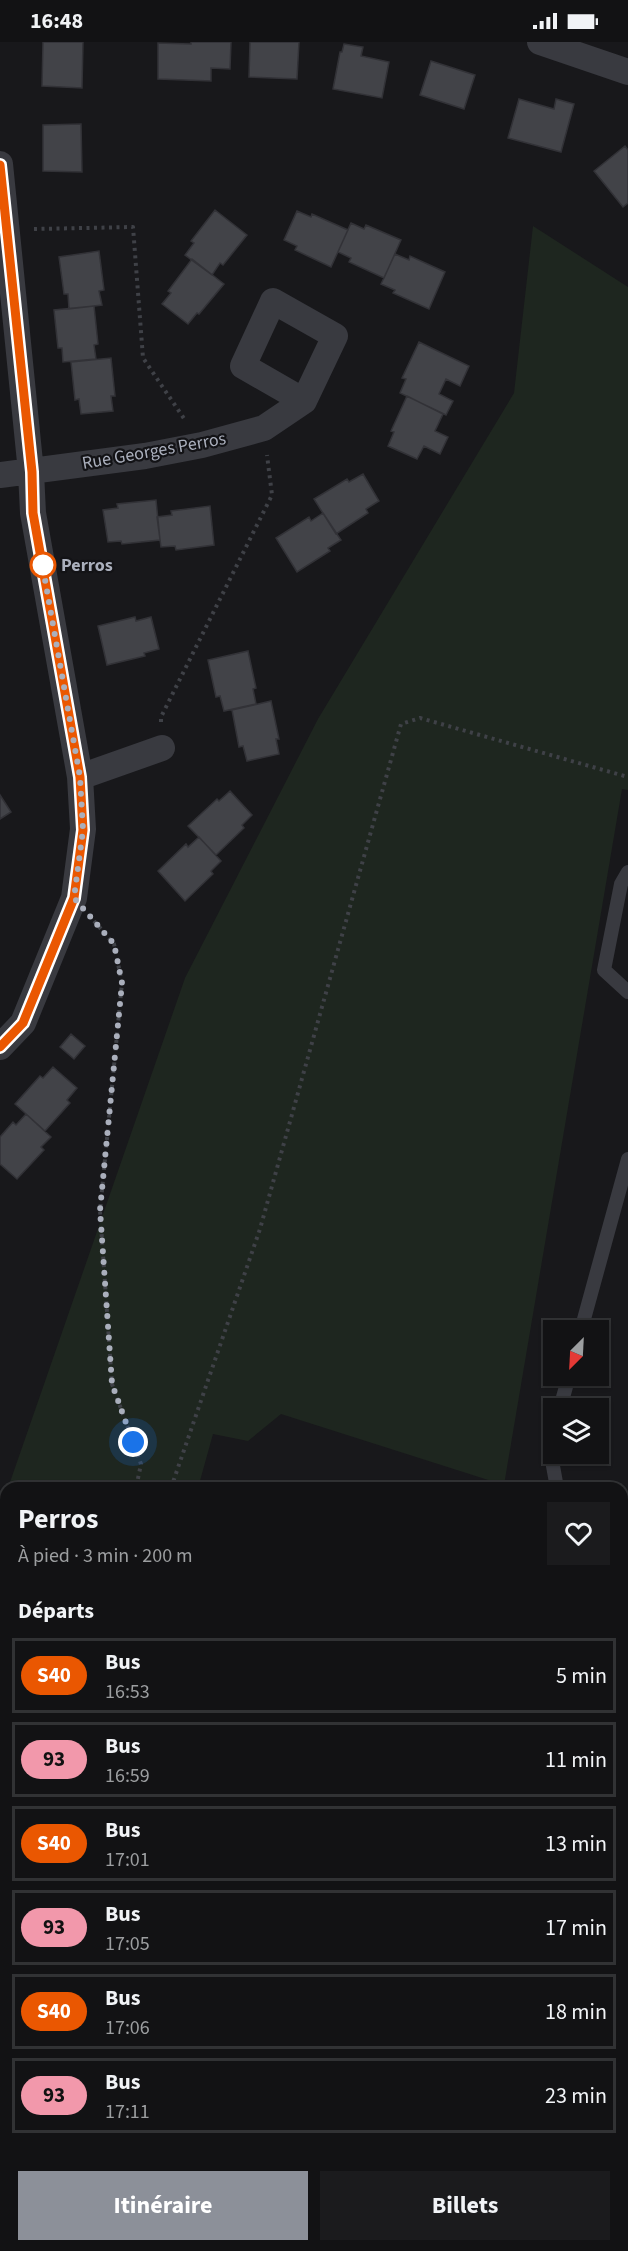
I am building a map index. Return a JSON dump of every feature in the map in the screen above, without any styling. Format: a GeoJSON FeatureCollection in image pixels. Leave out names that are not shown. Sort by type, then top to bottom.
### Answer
{"type":"FeatureCollection","features":[{"type":"Feature","properties":{"kind":"street"},"geometry":{"type":"LineString","coordinates":[[540,42],[628,72]]}},
{"type":"Feature","properties":{"kind":"street"},"geometry":{"type":"LineString","coordinates":[[0,164],[32,472],[33,513],[80,777],[83,830],[74,898],[23,1023],[0,1047]]}},
{"type":"Feature","properties":{"kind":"street","name":"Rue Georges Perros"},"geometry":{"type":"LineString","coordinates":[[0,475],[145,456],[202,445],[264,428],[304,401]]}},
{"type":"Feature","properties":{"kind":"street"},"geometry":{"type":"LineString","coordinates":[[80,777],[162,748]]}},
{"type":"Feature","properties":{"kind":"lane"},"geometry":{"type":"LineString","coordinates":[[628,872],[621,884],[604,970],[628,992]]}},
{"type":"Feature","properties":{"kind":"lane"},"geometry":{"type":"LineString","coordinates":[[584,1320],[628,1158]]}},
{"type":"Feature","properties":{"kind":"lane"},"geometry":{"type":"LineString","coordinates":[[553,1464],[556,1482]]}},
{"type":"Feature","properties":{"kind":"path"},"geometry":{"type":"LineString","coordinates":[[6,230],[132,227],[143,358],[202,445]]}},
{"type":"Feature","properties":{"kind":"path"},"geometry":{"type":"LineString","coordinates":[[162,748],[161,717],[272,495],[264,428]]}},
{"type":"Feature","properties":{"kind":"path"},"geometry":{"type":"LineString","coordinates":[[173,1482],[260,1229],[401,724],[420,718],[628,777]]}},
{"type":"Feature","properties":{"kind":"path"},"geometry":{"type":"LineString","coordinates":[[74,898],[114,944],[122,983],[100,1210],[112,1384],[141,1464],[137,1482]]}},
{"type":"Feature","properties":{"kind":"shaded area"},"geometry":{"type":"Polygon","coordinates":[[[533,226],[628,287],[628,790],[622,789],[505,1482],[495,1482],[281,1414],[248,1441],[213,1434],[200,1482],[10,1482],[185,978],[318,719],[514,393],[533,226]]]}},
{"type":"Feature","properties":{"kind":"building"},"geometry":{"type":"Polygon","coordinates":[[[43,42],[83,42],[82,88],[42,86],[43,42]]]}},
{"type":"Feature","properties":{"kind":"building"},"geometry":{"type":"Polygon","coordinates":[[[191,42],[231,42],[230,69],[211,68],[211,81],[158,79],[158,43],[191,44],[191,42]]]}},
{"type":"Feature","properties":{"kind":"building"},"geometry":{"type":"Polygon","coordinates":[[[250,42],[299,42],[297,79],[249,77],[250,42]]]}},
{"type":"Feature","properties":{"kind":"building"},"geometry":{"type":"Polygon","coordinates":[[[344,44],[363,47],[361,56],[389,62],[382,98],[333,89],[340,52],[344,44]]]}},
{"type":"Feature","properties":{"kind":"building"},"geometry":{"type":"Polygon","coordinates":[[[431,61],[475,75],[464,109],[420,95],[431,61]]]}},
{"type":"Feature","properties":{"kind":"building"},"geometry":{"type":"Polygon","coordinates":[[[519,99],[554,109],[556,99],[574,104],[561,152],[508,138],[519,99]]]}},
{"type":"Feature","properties":{"kind":"building"},"geometry":{"type":"Polygon","coordinates":[[[81,124],[82,172],[43,171],[43,125],[81,124]]]}},
{"type":"Feature","properties":{"kind":"building"},"geometry":{"type":"Polygon","coordinates":[[[625,146],[628,150],[628,203],[623,207],[594,171],[625,146]]]}},
{"type":"Feature","properties":{"kind":"building"},"geometry":{"type":"Polygon","coordinates":[[[215,210],[247,235],[223,265],[220,263],[212,275],[185,255],[194,243],[191,241],[215,210]]]}},
{"type":"Feature","properties":{"kind":"building"},"geometry":{"type":"Polygon","coordinates":[[[297,211],[311,217],[312,214],[348,230],[331,267],[295,250],[297,246],[284,240],[297,211]]]}},
{"type":"Feature","properties":{"kind":"building"},"geometry":{"type":"Polygon","coordinates":[[[351,223],[364,229],[366,225],[401,240],[384,278],[349,262],[351,258],[338,252],[351,223]]]}},
{"type":"Feature","properties":{"kind":"building"},"geometry":{"type":"Polygon","coordinates":[[[99,251],[104,290],[99,291],[102,305],[69,309],[68,294],[64,294],[59,257],[99,251]]]}},
{"type":"Feature","properties":{"kind":"building"},"geometry":{"type":"Polygon","coordinates":[[[395,254],[409,260],[410,256],[445,272],[429,309],[393,293],[395,290],[381,284],[395,254]]]}},
{"type":"Feature","properties":{"kind":"building"},"geometry":{"type":"Polygon","coordinates":[[[192,259],[224,284],[188,324],[162,304],[171,293],[168,291],[192,259]]]}},
{"type":"Feature","properties":{"kind":"building"},"geometry":{"type":"Polygon","coordinates":[[[94,306],[98,344],[94,345],[96,359],[63,362],[62,348],[58,348],[54,310],[94,306]]]}},
{"type":"Feature","properties":{"kind":"building"},"geometry":{"type":"Polygon","coordinates":[[[419,342],[469,366],[460,386],[446,379],[439,394],[453,401],[446,415],[400,393],[406,379],[402,378],[419,342]]]}},
{"type":"Feature","properties":{"kind":"building"},"geometry":{"type":"Polygon","coordinates":[[[111,358],[115,396],[111,396],[113,411],[81,414],[79,399],[75,400],[71,362],[111,358]]]}},
{"type":"Feature","properties":{"kind":"building"},"geometry":{"type":"Polygon","coordinates":[[[407,396],[443,414],[435,431],[448,437],[440,454],[424,446],[417,459],[388,446],[394,432],[391,431],[407,396]]]}},
{"type":"Feature","properties":{"kind":"building"},"geometry":{"type":"Polygon","coordinates":[[[363,474],[379,501],[366,509],[368,513],[336,534],[314,499],[347,479],[349,482],[363,474]]]}},
{"type":"Feature","properties":{"kind":"building"},"geometry":{"type":"Polygon","coordinates":[[[156,500],[160,540],[122,544],[121,541],[108,542],[103,510],[118,508],[117,504],[156,500]]]}},
{"type":"Feature","properties":{"kind":"building"},"geometry":{"type":"Polygon","coordinates":[[[210,506],[214,545],[176,550],[175,546],[161,547],[157,517],[172,515],[171,511],[210,506]]]}},
{"type":"Feature","properties":{"kind":"building"},"geometry":{"type":"Polygon","coordinates":[[[323,513],[341,540],[328,548],[330,551],[297,572],[276,538],[309,517],[311,521],[323,513]]]}},
{"type":"Feature","properties":{"kind":"building"},"geometry":{"type":"Polygon","coordinates":[[[135,617],[136,621],[151,617],[159,649],[144,653],[145,656],[107,665],[98,626],[135,617]]]}},
{"type":"Feature","properties":{"kind":"building"},"geometry":{"type":"Polygon","coordinates":[[[248,651],[256,688],[253,689],[256,704],[224,711],[220,696],[216,697],[208,660],[248,651]]]}},
{"type":"Feature","properties":{"kind":"building"},"geometry":{"type":"Polygon","coordinates":[[[271,701],[279,739],[276,739],[279,754],[247,761],[243,746],[239,747],[232,710],[271,701]]]}},
{"type":"Feature","properties":{"kind":"building"},"geometry":{"type":"Polygon","coordinates":[[[230,791],[252,815],[242,825],[244,828],[216,855],[188,826],[217,799],[219,801],[230,791]]]}},
{"type":"Feature","properties":{"kind":"building"},"geometry":{"type":"Polygon","coordinates":[[[0,795],[11,812],[0,819],[0,795]]]}},
{"type":"Feature","properties":{"kind":"building"},"geometry":{"type":"Polygon","coordinates":[[[199,837],[221,861],[211,871],[213,874],[185,901],[158,871],[186,844],[188,847],[199,837]]]}},
{"type":"Feature","properties":{"kind":"building"},"geometry":{"type":"Polygon","coordinates":[[[71,1034],[85,1046],[74,1059],[60,1047],[71,1034]]]}},
{"type":"Feature","properties":{"kind":"building"},"geometry":{"type":"Polygon","coordinates":[[[53,1067],[77,1088],[67,1100],[70,1103],[45,1131],[15,1104],[40,1076],[43,1078],[53,1067]]]}},
{"type":"Feature","properties":{"kind":"building"},"geometry":{"type":"Polygon","coordinates":[[[26,1114],[51,1137],[41,1147],[44,1150],[17,1179],[0,1164],[0,1137],[13,1122],[16,1125],[26,1114]]]}},
{"type":"Feature","properties":{"kind":"bus line","name":"S40"},"geometry":{"type":"LineString","coordinates":[[0,165],[32,472],[33,513],[80,777],[83,830],[74,898],[23,1023],[0,1047]]}},
{"type":"Feature","properties":{"kind":"place","name":"Perros"},"geometry":{"type":"Point","coordinates":[43,565]}},
{"type":"Feature","properties":{"kind":"route"},"geometry":{"type":"LineString","coordinates":[[43,565],[41,557],[80,777],[83,830],[74,898],[114,944],[122,983],[100,1210],[112,1384],[133,1442]]}}]}
